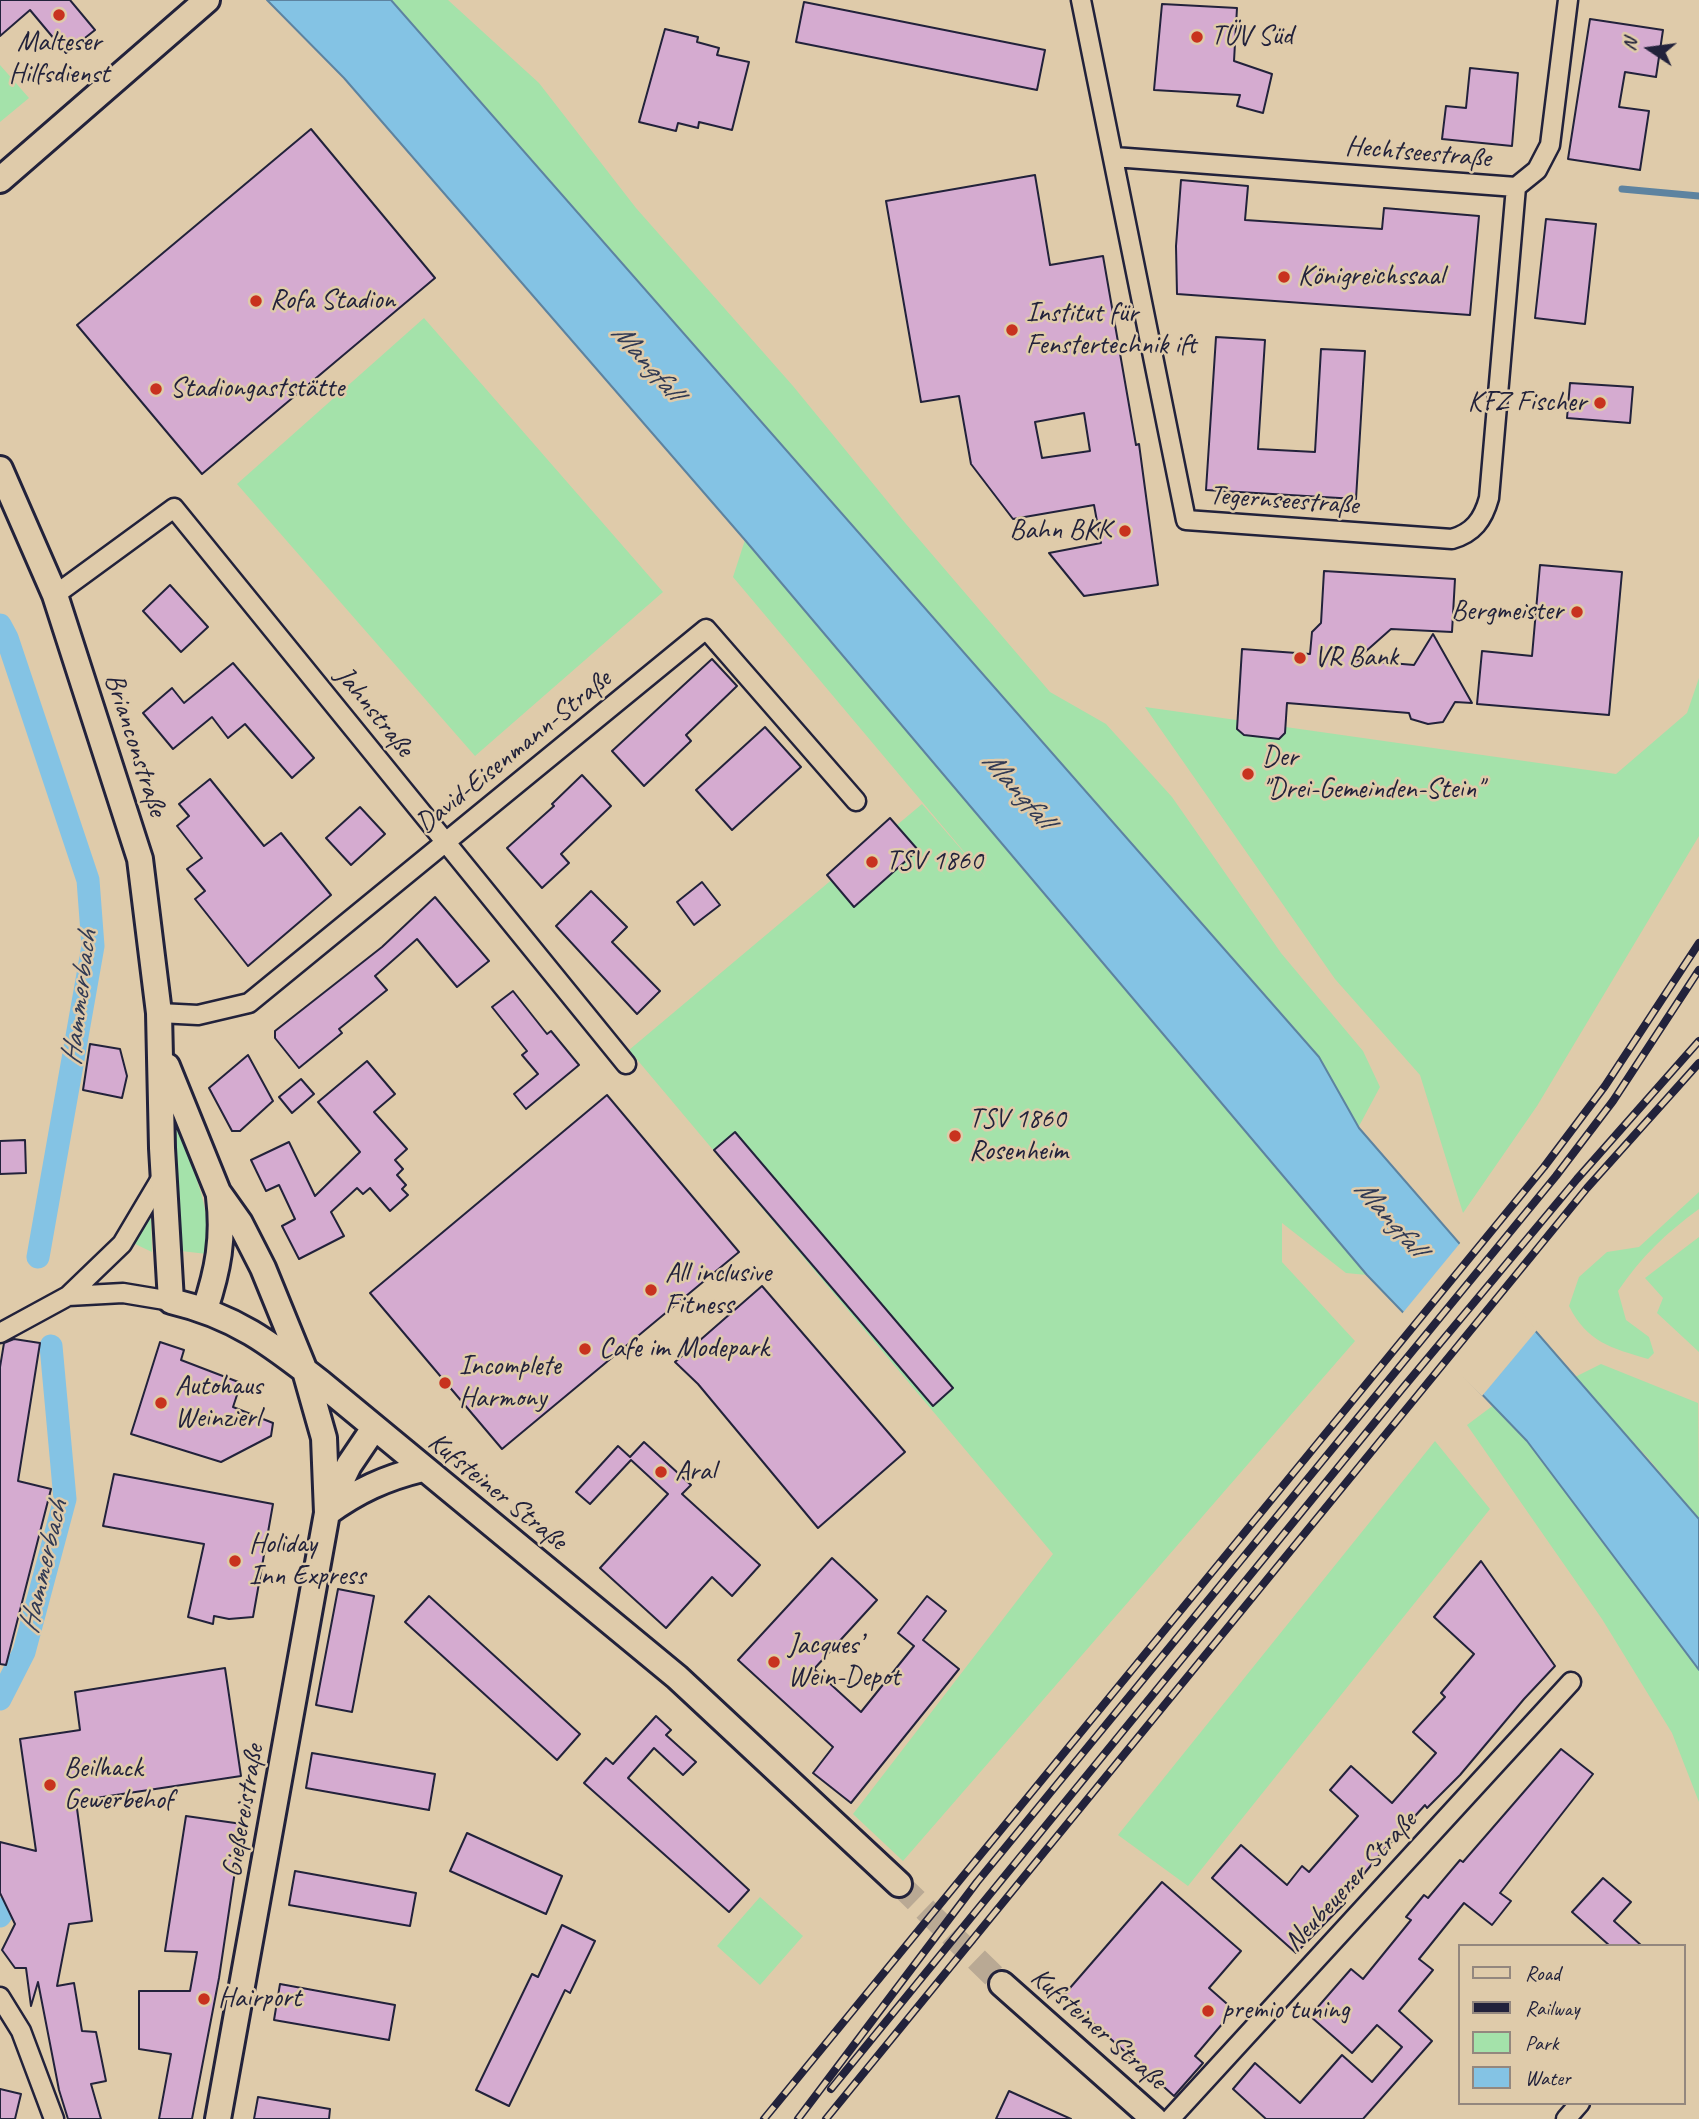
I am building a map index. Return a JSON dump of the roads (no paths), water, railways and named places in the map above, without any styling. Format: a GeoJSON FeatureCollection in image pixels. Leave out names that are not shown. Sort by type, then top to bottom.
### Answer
{"type":"FeatureCollection","features":[{"type":"Feature","properties":{"kind":"main road"},"geometry":{"type":"LineString","coordinates":[[0,180],[207,0]]}},
{"type":"Feature","properties":{"kind":"main road","name":"Brianconstraße"},"geometry":{"type":"LineString","coordinates":[[0,469],[55,595],[140,859],[159,1013],[163,1175],[171,1301]]}},
{"type":"Feature","properties":{"kind":"main road","name":"Brianconstraße"},"geometry":{"type":"LineString","coordinates":[[161,1053],[218,1192],[240,1223],[263,1268],[305,1371]]}},
{"type":"Feature","properties":{"kind":"main road","name":"Brianconstraße"},"geometry":{"type":"LineString","coordinates":[[205,1309],[219,1268],[223,1228],[218,1192]]}},
{"type":"Feature","properties":{"kind":"main road","name":"Kufsteiner Straße"},"geometry":{"type":"LineString","coordinates":[[171,1301],[205,1309],[264,1339],[305,1371],[677,1678],[899,1884]]}},
{"type":"Feature","properties":{"kind":"main road","name":"Gießereistraße"},"geometry":{"type":"LineString","coordinates":[[218,2119],[327,1513],[324,1438],[305,1371]]}},
{"type":"Feature","properties":{"kind":"main road","name":"Gießereistraße"},"geometry":{"type":"LineString","coordinates":[[327,1513],[341,1480],[374,1428]]}},
{"type":"Feature","properties":{"kind":"main road"},"geometry":{"type":"LineString","coordinates":[[327,1513],[381,1479],[422,1469]]}},
{"type":"Feature","properties":{"kind":"main road","name":"Kufsteiner Straße"},"geometry":{"type":"LineString","coordinates":[[1002,1984],[1154,2119]]}},
{"type":"Feature","properties":{"kind":"street","name":"Tegernseestraße"},"geometry":{"type":"LineString","coordinates":[[1081,0],[1186,520],[1452,539],[1466,535],[1477,525],[1489,498],[1516,187]]}},
{"type":"Feature","properties":{"kind":"street","name":"Hechtseestraße"},"geometry":{"type":"LineString","coordinates":[[1114,157],[1516,187],[1537,170],[1550,145],[1568,0]]}},
{"type":"Feature","properties":{"kind":"street","name":"Jahnstraße"},"geometry":{"type":"LineString","coordinates":[[55,595],[174,508],[626,1064]]}},
{"type":"Feature","properties":{"kind":"street","name":"David-Eisenmann-Straße"},"geometry":{"type":"LineString","coordinates":[[159,1013],[198,1015],[249,1003],[706,629],[856,801]]}},
{"type":"Feature","properties":{"kind":"street"},"geometry":{"type":"LineString","coordinates":[[68,1296],[122,1244],[163,1175]]}},
{"type":"Feature","properties":{"kind":"street","name":"Kufsteiner Straße"},"geometry":{"type":"LineString","coordinates":[[0,1333],[68,1296],[123,1293],[171,1301]]}},
{"type":"Feature","properties":{"kind":"street","name":"Neubeuerer Straße"},"geometry":{"type":"LineString","coordinates":[[1170,2119],[1571,1682]]}},
{"type":"Feature","properties":{"kind":"street"},"geometry":{"type":"LineString","coordinates":[[0,1997],[21,2031],[54,2119]]}},
{"type":"Feature","properties":{"kind":"street"},"geometry":{"type":"LineString","coordinates":[[1566,2119],[1578,2105]]}},
{"type":"Feature","properties":{"kind":"water","name":"Mangfall"},"geometry":{"type":"Polygon","coordinates":[[[267,0],[391,0],[1319,1057],[1359,1128],[1699,1519],[1699,1670],[1527,1441],[1367,1275],[745,540],[344,78],[267,0]]]}},
{"type":"Feature","properties":{"kind":"waterway"},"geometry":{"type":"LineString","coordinates":[[1622,189],[1699,196]]}},
{"type":"Feature","properties":{"kind":"waterway","name":"Hammerbach"},"geometry":{"type":"LineString","coordinates":[[0,625],[7,638],[88,880],[93,946],[38,1257]]}},
{"type":"Feature","properties":{"kind":"waterway","name":"Hammerbach"},"geometry":{"type":"LineString","coordinates":[[0,1699],[24,1652],[65,1499],[51,1346]]}},
{"type":"Feature","properties":{"kind":"waterway","name":"Hammerbach"},"geometry":{"type":"LineString","coordinates":[[0,1916],[5,1908]]}},
{"type":"Feature","properties":{"kind":"tunnel"},"geometry":{"type":"LineString","coordinates":[[899,1884],[1002,1984]]}},
{"type":"Feature","properties":{"kind":"railway"},"geometry":{"type":"LineString","coordinates":[[764,2119],[1544,1167],[1605,1086],[1699,943]]}},
{"type":"Feature","properties":{"kind":"railway"},"geometry":{"type":"LineString","coordinates":[[798,2119],[977,1882],[1556,1176],[1613,1101],[1699,970]]}},
{"type":"Feature","properties":{"kind":"railway"},"geometry":{"type":"LineString","coordinates":[[831,2089],[1402,1389],[1577,1179],[1699,1041]]}},
{"type":"Feature","properties":{"kind":"railway"},"geometry":{"type":"LineString","coordinates":[[826,2119],[1587,1188],[1699,1063]]}},
{"type":"Feature","properties":{"kind":"place","name":"Malteser Hilfsdienst"},"geometry":{"type":"Point","coordinates":[59,15]}},
{"type":"Feature","properties":{"kind":"place","name":"TÜV Süd"},"geometry":{"type":"Point","coordinates":[1197,37]}},
{"type":"Feature","properties":{"kind":"place","name":"Königreichssaal"},"geometry":{"type":"Point","coordinates":[1284,277]}},
{"type":"Feature","properties":{"kind":"place","name":"Rofa Stadion"},"geometry":{"type":"Point","coordinates":[256,301]}},
{"type":"Feature","properties":{"kind":"place","name":"Institut für Fenstertechnik ift"},"geometry":{"type":"Point","coordinates":[1012,330]}},
{"type":"Feature","properties":{"kind":"place","name":"Stadiongaststätte"},"geometry":{"type":"Point","coordinates":[156,389]}},
{"type":"Feature","properties":{"kind":"place","name":"KFZ Fischer"},"geometry":{"type":"Point","coordinates":[1600,403]}},
{"type":"Feature","properties":{"kind":"place","name":"Bahn BKK"},"geometry":{"type":"Point","coordinates":[1125,531]}},
{"type":"Feature","properties":{"kind":"place","name":"Bergmeister"},"geometry":{"type":"Point","coordinates":[1577,612]}},
{"type":"Feature","properties":{"kind":"place","name":"VR Bank"},"geometry":{"type":"Point","coordinates":[1300,658]}},
{"type":"Feature","properties":{"kind":"place","name":"Der \"Drei-Gemeinden-Stein\""},"geometry":{"type":"Point","coordinates":[1248,774]}},
{"type":"Feature","properties":{"kind":"place","name":"TSV 1860"},"geometry":{"type":"Point","coordinates":[872,862]}},
{"type":"Feature","properties":{"kind":"place","name":"TSV 1860 Rosenheim"},"geometry":{"type":"Point","coordinates":[955,1136]}},
{"type":"Feature","properties":{"kind":"place","name":"All inclusive Fitness"},"geometry":{"type":"Point","coordinates":[651,1290]}},
{"type":"Feature","properties":{"kind":"place","name":"Cafe im Modepark"},"geometry":{"type":"Point","coordinates":[585,1349]}},
{"type":"Feature","properties":{"kind":"place","name":"Incomplete Harmony"},"geometry":{"type":"Point","coordinates":[445,1383]}},
{"type":"Feature","properties":{"kind":"place","name":"Autohaus Weinzierl"},"geometry":{"type":"Point","coordinates":[161,1403]}},
{"type":"Feature","properties":{"kind":"place","name":"Aral"},"geometry":{"type":"Point","coordinates":[661,1472]}},
{"type":"Feature","properties":{"kind":"place","name":"Holiday Inn Express"},"geometry":{"type":"Point","coordinates":[235,1561]}},
{"type":"Feature","properties":{"kind":"place","name":"Jacques’ Wein-Depot"},"geometry":{"type":"Point","coordinates":[774,1662]}},
{"type":"Feature","properties":{"kind":"place","name":"Beilhack Gewerbehof"},"geometry":{"type":"Point","coordinates":[50,1785]}},
{"type":"Feature","properties":{"kind":"place","name":"Hairport"},"geometry":{"type":"Point","coordinates":[204,1999]}},
{"type":"Feature","properties":{"kind":"place","name":"premio tuning"},"geometry":{"type":"Point","coordinates":[1208,2011]}}]}
